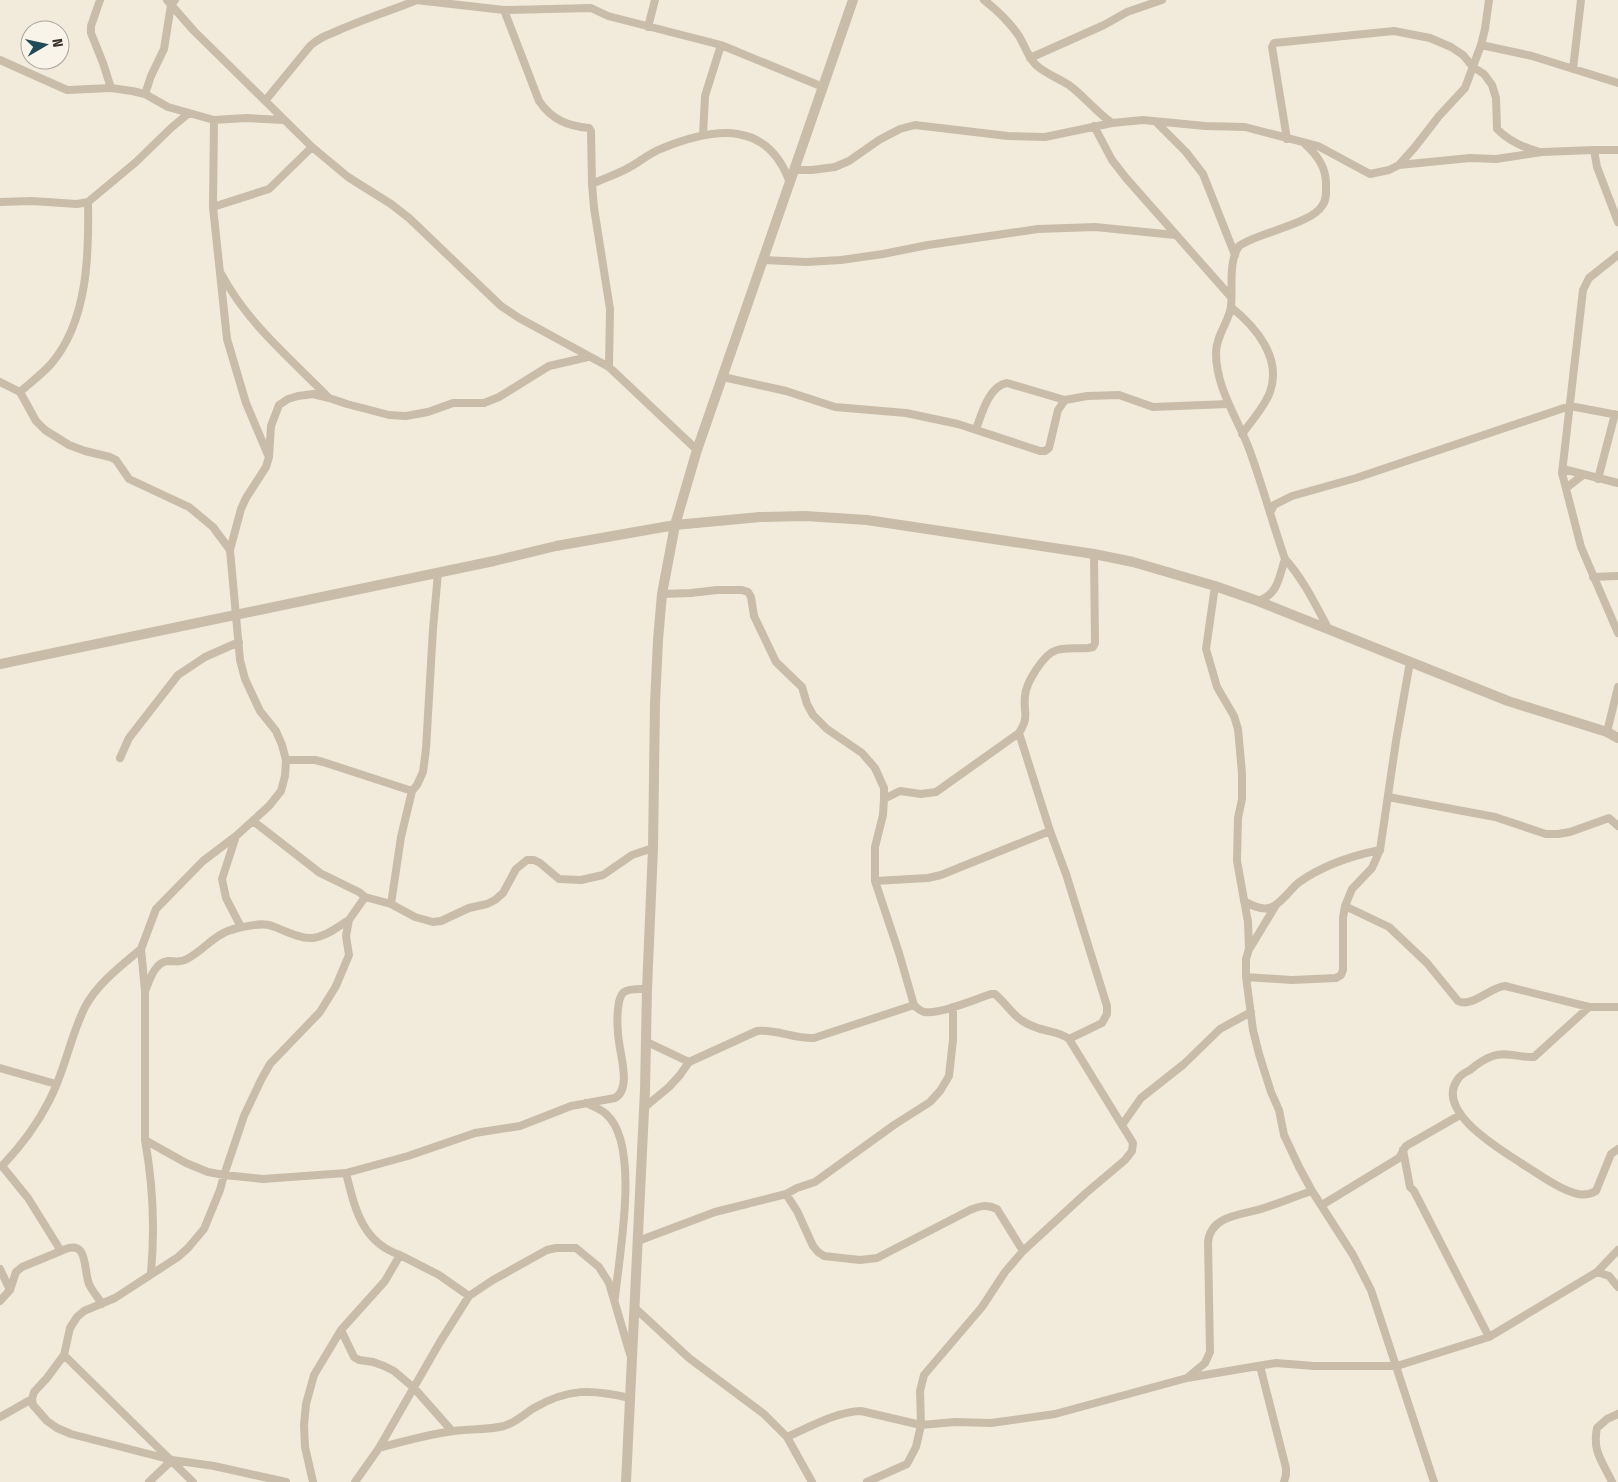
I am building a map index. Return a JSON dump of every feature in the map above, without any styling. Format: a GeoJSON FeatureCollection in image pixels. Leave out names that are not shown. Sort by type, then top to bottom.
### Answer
{"type":"FeatureCollection","features":[{"type":"Feature","properties":{"kind":"street"},"geometry":{"type":"LineString","coordinates":[[100,0],[91,26],[111,88]]}},
{"type":"Feature","properties":{"kind":"street"},"geometry":{"type":"LineString","coordinates":[[264,101],[310,46],[320,38],[416,0],[504,10],[590,4],[608,16],[721,45],[824,87]]}},
{"type":"Feature","properties":{"kind":"street"},"geometry":{"type":"LineString","coordinates":[[648,27],[655,0]]}},
{"type":"Feature","properties":{"kind":"street"},"geometry":{"type":"LineString","coordinates":[[626,1482],[645,1107],[647,989],[653,848],[655,703],[662,594],[675,524],[697,450],[853,0]]}},
{"type":"Feature","properties":{"kind":"street"},"geometry":{"type":"LineString","coordinates":[[1030,58],[1104,25],[1127,12],[1162,0]]}},
{"type":"Feature","properties":{"kind":"street"},"geometry":{"type":"LineString","coordinates":[[1400,165],[1439,116],[1465,88],[1481,45],[1489,0]]}},
{"type":"Feature","properties":{"kind":"street"},"geometry":{"type":"LineString","coordinates":[[1573,69],[1581,0]]}},
{"type":"Feature","properties":{"kind":"street"},"geometry":{"type":"LineString","coordinates":[[145,94],[164,48],[171,2]]}},
{"type":"Feature","properties":{"kind":"street"},"geometry":{"type":"LineString","coordinates":[[171,2],[194,31],[283,120],[348,178],[391,204],[409,218],[501,306],[588,357],[609,367],[697,450]]}},
{"type":"Feature","properties":{"kind":"street"},"geometry":{"type":"LineString","coordinates":[[989,2],[1016,32],[1030,58],[1045,72],[1070,86],[1112,123]]}},
{"type":"Feature","properties":{"kind":"street"},"geometry":{"type":"LineString","coordinates":[[504,10],[539,101],[545,110],[554,118],[590,130],[592,184],[610,309],[609,367]]}},
{"type":"Feature","properties":{"kind":"street"},"geometry":{"type":"LineString","coordinates":[[1287,139],[1272,47],[1274,43],[1278,41],[1396,31],[1430,38],[1451,46],[1463,55],[1473,67],[1484,74],[1492,85],[1496,98],[1497,129],[1513,142],[1527,149],[1542,152]]}},
{"type":"Feature","properties":{"kind":"street"},"geometry":{"type":"LineString","coordinates":[[703,135],[705,96],[721,45]]}},
{"type":"Feature","properties":{"kind":"street"},"geometry":{"type":"LineString","coordinates":[[1481,45],[1532,56],[1618,83]]}},
{"type":"Feature","properties":{"kind":"street"},"geometry":{"type":"LineString","coordinates":[[0,60],[67,90],[84,91],[111,88],[145,94],[168,107],[214,120],[240,118],[283,120]]}},
{"type":"Feature","properties":{"kind":"street"},"geometry":{"type":"LineString","coordinates":[[0,202],[32,201],[77,204],[88,202],[189,113]]}},
{"type":"Feature","properties":{"kind":"street"},"geometry":{"type":"LineString","coordinates":[[214,120],[213,207],[227,339],[234,368],[246,403],[268,457]]}},
{"type":"Feature","properties":{"kind":"street"},"geometry":{"type":"LineString","coordinates":[[794,170],[835,167],[849,161],[879,140],[900,129],[915,124],[1008,136],[1045,137],[1094,126],[1143,120],[1245,127],[1318,146],[1357,169],[1370,174],[1390,170],[1400,165],[1462,159],[1496,159],[1542,152],[1618,150]]}},
{"type":"Feature","properties":{"kind":"street"},"geometry":{"type":"LineString","coordinates":[[1156,122],[1186,152],[1203,174],[1235,255]]}},
{"type":"Feature","properties":{"kind":"street"},"geometry":{"type":"LineString","coordinates":[[1094,126],[1112,160],[1231,298]]}},
{"type":"Feature","properties":{"kind":"street"},"geometry":{"type":"LineString","coordinates":[[592,184],[617,174],[663,148],[703,135],[735,133],[753,137],[774,155],[782,165],[790,183]]}},
{"type":"Feature","properties":{"kind":"street"},"geometry":{"type":"LineString","coordinates":[[1305,144],[1317,155],[1322,165],[1326,179],[1326,196],[1323,205],[1313,215],[1244,243],[1236,250],[1231,307],[1216,351],[1224,393],[1242,434],[1285,559],[1308,591],[1329,631]]}},
{"type":"Feature","properties":{"kind":"street"},"geometry":{"type":"LineString","coordinates":[[213,207],[269,189],[312,147]]}},
{"type":"Feature","properties":{"kind":"street"},"geometry":{"type":"LineString","coordinates":[[1594,150],[1597,167],[1618,222]]}},
{"type":"Feature","properties":{"kind":"street"},"geometry":{"type":"LineString","coordinates":[[20,392],[50,365],[67,340],[82,293],[86,273],[88,202]]}},
{"type":"Feature","properties":{"kind":"street"},"geometry":{"type":"LineString","coordinates":[[763,260],[806,262],[841,260],[1038,229],[1096,227],[1175,235]]}},
{"type":"Feature","properties":{"kind":"street"},"geometry":{"type":"LineString","coordinates":[[1618,255],[1589,278],[1583,290],[1563,469],[1563,478],[1581,547],[1618,630]]}},
{"type":"Feature","properties":{"kind":"street"},"geometry":{"type":"LineString","coordinates":[[220,271],[236,299],[257,326],[329,398]]}},
{"type":"Feature","properties":{"kind":"street"},"geometry":{"type":"LineString","coordinates":[[1231,307],[1245,318],[1263,341],[1272,360],[1274,374],[1269,393],[1242,434]]}},
{"type":"Feature","properties":{"kind":"street"},"geometry":{"type":"LineString","coordinates":[[152,1273],[153,1210],[145,1140],[145,991],[141,949],[156,909],[203,861],[253,821],[281,791],[285,776],[286,760],[276,731],[260,711],[245,679],[238,642],[230,550],[241,510],[246,498],[261,476],[268,457],[271,426],[279,405],[288,399],[313,394],[389,415],[406,416],[428,412],[453,403],[484,403],[499,397],[549,366],[588,357]]}},
{"type":"Feature","properties":{"kind":"street"},"geometry":{"type":"LineString","coordinates":[[723,377],[781,390],[835,407],[906,413],[938,419],[976,428],[1040,451],[1045,451],[1049,448],[1058,410],[1065,400]]}},
{"type":"Feature","properties":{"kind":"street"},"geometry":{"type":"LineString","coordinates":[[0,382],[20,392],[36,421],[45,430],[69,445],[116,460],[129,479],[189,507],[213,527],[230,550]]}},
{"type":"Feature","properties":{"kind":"street"},"geometry":{"type":"LineString","coordinates":[[976,428],[996,387],[1007,383],[1065,400],[1087,396],[1119,396],[1153,407],[1228,404]]}},
{"type":"Feature","properties":{"kind":"street"},"geometry":{"type":"LineString","coordinates":[[1270,513],[1274,505],[1292,496],[1356,478],[1570,406],[1617,415],[1598,479]]}},
{"type":"Feature","properties":{"kind":"street"},"geometry":{"type":"LineString","coordinates":[[1563,469],[1618,483]]}},
{"type":"Feature","properties":{"kind":"street"},"geometry":{"type":"LineString","coordinates":[[1566,488],[1583,475]]}},
{"type":"Feature","properties":{"kind":"street"},"geometry":{"type":"LineString","coordinates":[[0,664],[438,573],[556,546],[675,524],[760,517],[838,517],[1094,554],[1132,562],[1215,586],[1258,601],[1508,701],[1606,732],[1618,738]]}},
{"type":"Feature","properties":{"kind":"street"},"geometry":{"type":"LineString","coordinates":[[884,799],[900,792],[921,794],[936,792],[1019,733],[1026,720],[1026,690],[1030,678],[1039,666],[1057,650],[1088,648],[1095,643],[1094,554]]}},
{"type":"Feature","properties":{"kind":"street"},"geometry":{"type":"LineString","coordinates":[[1258,601],[1267,598],[1272,593],[1285,559]]}},
{"type":"Feature","properties":{"kind":"street"},"geometry":{"type":"LineString","coordinates":[[391,904],[401,837],[412,791],[423,772],[429,724],[432,648],[438,573]]}},
{"type":"Feature","properties":{"kind":"street"},"geometry":{"type":"LineString","coordinates":[[1593,577],[1618,576]]}},
{"type":"Feature","properties":{"kind":"street"},"geometry":{"type":"LineString","coordinates":[[1215,586],[1206,649],[1217,687],[1234,716],[1238,730],[1242,773],[1242,799],[1238,818],[1237,841],[1249,949]]}},
{"type":"Feature","properties":{"kind":"street"},"geometry":{"type":"LineString","coordinates":[[662,594],[717,590],[742,590],[748,592],[751,597],[754,616],[776,662],[802,687],[807,704],[813,715],[827,729],[862,753],[875,768],[884,788],[883,815],[875,847],[876,881],[900,953],[914,1005],[924,1012],[953,1007],[995,994],[1015,1016],[1035,1028],[1060,1034],[1069,1039],[1133,1143],[1129,1156],[1023,1251],[1005,1272],[982,1307],[924,1375],[920,1391],[921,1425],[916,1448],[907,1464],[867,1482]]}},
{"type":"Feature","properties":{"kind":"street"},"geometry":{"type":"LineString","coordinates":[[120,758],[129,738],[178,675],[205,658],[238,642]]}},
{"type":"Feature","properties":{"kind":"street"},"geometry":{"type":"LineString","coordinates":[[1246,977],[1292,980],[1336,978],[1341,976],[1344,970],[1342,918],[1352,889],[1372,868],[1380,850],[1410,662]]}},
{"type":"Feature","properties":{"kind":"street"},"geometry":{"type":"LineString","coordinates":[[1606,732],[1618,687]]}},
{"type":"Feature","properties":{"kind":"street"},"geometry":{"type":"LineString","coordinates":[[1019,733],[1107,1006],[1102,1023],[1069,1039]]}},
{"type":"Feature","properties":{"kind":"street"},"geometry":{"type":"LineString","coordinates":[[286,760],[323,762],[412,791]]}},
{"type":"Feature","properties":{"kind":"street"},"geometry":{"type":"LineString","coordinates":[[1388,797],[1495,817],[1546,834],[1564,833],[1609,818],[1618,826]]}},
{"type":"Feature","properties":{"kind":"street"},"geometry":{"type":"LineString","coordinates":[[253,821],[313,868],[360,892],[365,897],[391,904],[415,917],[433,922],[441,921],[469,908],[495,900],[503,892],[516,869],[527,860],[540,862],[558,879],[580,880],[603,875],[632,855],[653,848]]}},
{"type":"Feature","properties":{"kind":"street"},"geometry":{"type":"LineString","coordinates":[[876,881],[928,878],[1050,831]]}},
{"type":"Feature","properties":{"kind":"street"},"geometry":{"type":"LineString","coordinates":[[236,836],[223,870],[222,879],[226,898],[241,927]]}},
{"type":"Feature","properties":{"kind":"street"},"geometry":{"type":"LineString","coordinates":[[1380,850],[1338,860],[1315,872],[1284,895],[1249,949],[1246,959],[1246,977],[1250,1012],[1259,1054],[1279,1110],[1284,1135],[1312,1191],[1363,1272],[1371,1290],[1434,1482]]}},
{"type":"Feature","properties":{"kind":"street"},"geometry":{"type":"LineString","coordinates":[[145,991],[154,970],[161,963],[186,960],[221,933],[241,927],[270,925],[307,938],[314,938],[327,934],[349,920],[365,897]]}},
{"type":"Feature","properties":{"kind":"street"},"geometry":{"type":"LineString","coordinates":[[1244,901],[1260,908],[1269,908],[1276,905]]}},
{"type":"Feature","properties":{"kind":"street"},"geometry":{"type":"LineString","coordinates":[[1345,906],[1389,927],[1427,963],[1458,1001],[1462,1003],[1471,1001],[1494,988],[1506,986],[1589,1007],[1618,1007]]}},
{"type":"Feature","properties":{"kind":"street"},"geometry":{"type":"LineString","coordinates":[[286,1482],[214,1466],[172,1460],[71,1434],[47,1422],[33,1405],[32,1399],[34,1392],[64,1355],[70,1328],[84,1311],[115,1298],[178,1257],[204,1229],[220,1190],[244,1116],[267,1069],[320,1012],[336,986],[349,955],[346,936],[349,920]]}},
{"type":"Feature","properties":{"kind":"street"},"geometry":{"type":"LineString","coordinates":[[61,1251],[28,1198],[1,1166],[21,1146],[49,1101],[86,1006],[104,983],[141,949]]}},
{"type":"Feature","properties":{"kind":"street"},"geometry":{"type":"LineString","coordinates":[[145,1140],[186,1163],[208,1172],[224,1175],[263,1179],[346,1174],[418,1153],[475,1133],[520,1126],[571,1106],[615,1098],[622,1092],[623,1080],[622,1056],[618,1034],[620,997],[623,992],[647,989]]}},
{"type":"Feature","properties":{"kind":"street"},"geometry":{"type":"LineString","coordinates":[[645,1107],[669,1087],[689,1062],[757,1031],[768,1030],[802,1039],[814,1038],[914,1005]]}},
{"type":"Feature","properties":{"kind":"street"},"geometry":{"type":"LineString","coordinates":[[638,1242],[715,1212],[786,1194],[815,1182],[894,1124],[930,1102],[940,1091],[949,1076],[953,1040],[953,1007]]}},
{"type":"Feature","properties":{"kind":"street"},"geometry":{"type":"LineString","coordinates":[[1589,1007],[1534,1056],[1504,1054],[1493,1056],[1480,1062],[1458,1078],[1453,1096],[1460,1116],[1493,1145],[1549,1180],[1577,1194],[1596,1191],[1611,1154],[1618,1149]]}},
{"type":"Feature","properties":{"kind":"street"},"geometry":{"type":"LineString","coordinates":[[1122,1125],[1141,1098],[1184,1064],[1220,1029],[1250,1012]]}},
{"type":"Feature","properties":{"kind":"street"},"geometry":{"type":"LineString","coordinates":[[647,1042],[689,1062]]}},
{"type":"Feature","properties":{"kind":"street"},"geometry":{"type":"LineString","coordinates":[[0,1068],[56,1084]]}},
{"type":"Feature","properties":{"kind":"street"},"geometry":{"type":"LineString","coordinates":[[586,1102],[606,1114],[614,1124],[620,1134],[625,1154],[624,1234],[618,1264],[615,1302]]}},
{"type":"Feature","properties":{"kind":"street"},"geometry":{"type":"LineString","coordinates":[[1322,1205],[1399,1158],[1406,1146],[1424,1134],[1460,1116]]}},
{"type":"Feature","properties":{"kind":"street"},"geometry":{"type":"LineString","coordinates":[[1403,1150],[1410,1187],[1489,1337]]}},
{"type":"Feature","properties":{"kind":"street"},"geometry":{"type":"LineString","coordinates":[[346,1174],[356,1210],[372,1239],[387,1251],[400,1255],[439,1275],[469,1296]]}},
{"type":"Feature","properties":{"kind":"street"},"geometry":{"type":"LineString","coordinates":[[1187,1378],[1205,1363],[1210,1352],[1208,1242],[1212,1231],[1226,1218],[1234,1214],[1257,1210],[1312,1191]]}},
{"type":"Feature","properties":{"kind":"street"},"geometry":{"type":"LineString","coordinates":[[786,1194],[798,1211],[813,1246],[824,1256],[860,1260],[877,1258],[970,1210],[982,1206],[990,1206],[997,1210],[1023,1251]]}},
{"type":"Feature","properties":{"kind":"street"},"geometry":{"type":"LineString","coordinates":[[0,1301],[10,1290],[16,1272],[22,1267],[73,1247],[83,1254],[90,1285],[102,1304]]}},
{"type":"Feature","properties":{"kind":"street"},"geometry":{"type":"LineString","coordinates":[[355,1482],[379,1448],[469,1296],[546,1250],[576,1248],[599,1267],[609,1283],[632,1360]]}},
{"type":"Feature","properties":{"kind":"street"},"geometry":{"type":"LineString","coordinates":[[787,1437],[851,1411],[860,1411],[921,1425],[955,1422],[991,1423],[1056,1414],[1187,1378],[1260,1366],[1283,1363],[1314,1366],[1397,1366],[1489,1337],[1597,1272],[1618,1250]]}},
{"type":"Feature","properties":{"kind":"street"},"geometry":{"type":"LineString","coordinates":[[314,1482],[305,1447],[306,1404],[314,1375],[341,1330],[385,1281],[400,1255]]}},
{"type":"Feature","properties":{"kind":"street"},"geometry":{"type":"LineString","coordinates":[[0,1268],[10,1290]]}},
{"type":"Feature","properties":{"kind":"street"},"geometry":{"type":"LineString","coordinates":[[1597,1272],[1609,1276],[1618,1286]]}},
{"type":"Feature","properties":{"kind":"street"},"geometry":{"type":"LineString","coordinates":[[635,1308],[689,1358],[764,1414],[787,1437],[812,1482]]}},
{"type":"Feature","properties":{"kind":"street"},"geometry":{"type":"LineString","coordinates":[[341,1330],[354,1357],[359,1360],[374,1362],[394,1371],[414,1388],[452,1431]]}},
{"type":"Feature","properties":{"kind":"street"},"geometry":{"type":"LineString","coordinates":[[64,1355],[193,1482]]}},
{"type":"Feature","properties":{"kind":"street"},"geometry":{"type":"LineString","coordinates":[[1260,1366],[1286,1468],[1284,1482]]}},
{"type":"Feature","properties":{"kind":"street"},"geometry":{"type":"LineString","coordinates":[[379,1448],[419,1437],[452,1431],[504,1426],[551,1398],[569,1393],[610,1393],[630,1398]]}},
{"type":"Feature","properties":{"kind":"street"},"geometry":{"type":"LineString","coordinates":[[0,1417],[32,1399]]}},
{"type":"Feature","properties":{"kind":"street"},"geometry":{"type":"LineString","coordinates":[[1612,1482],[1598,1458],[1595,1439],[1597,1428],[1607,1419],[1618,1414]]}},
{"type":"Feature","properties":{"kind":"street"},"geometry":{"type":"LineString","coordinates":[[149,1482],[172,1460]]}}]}
